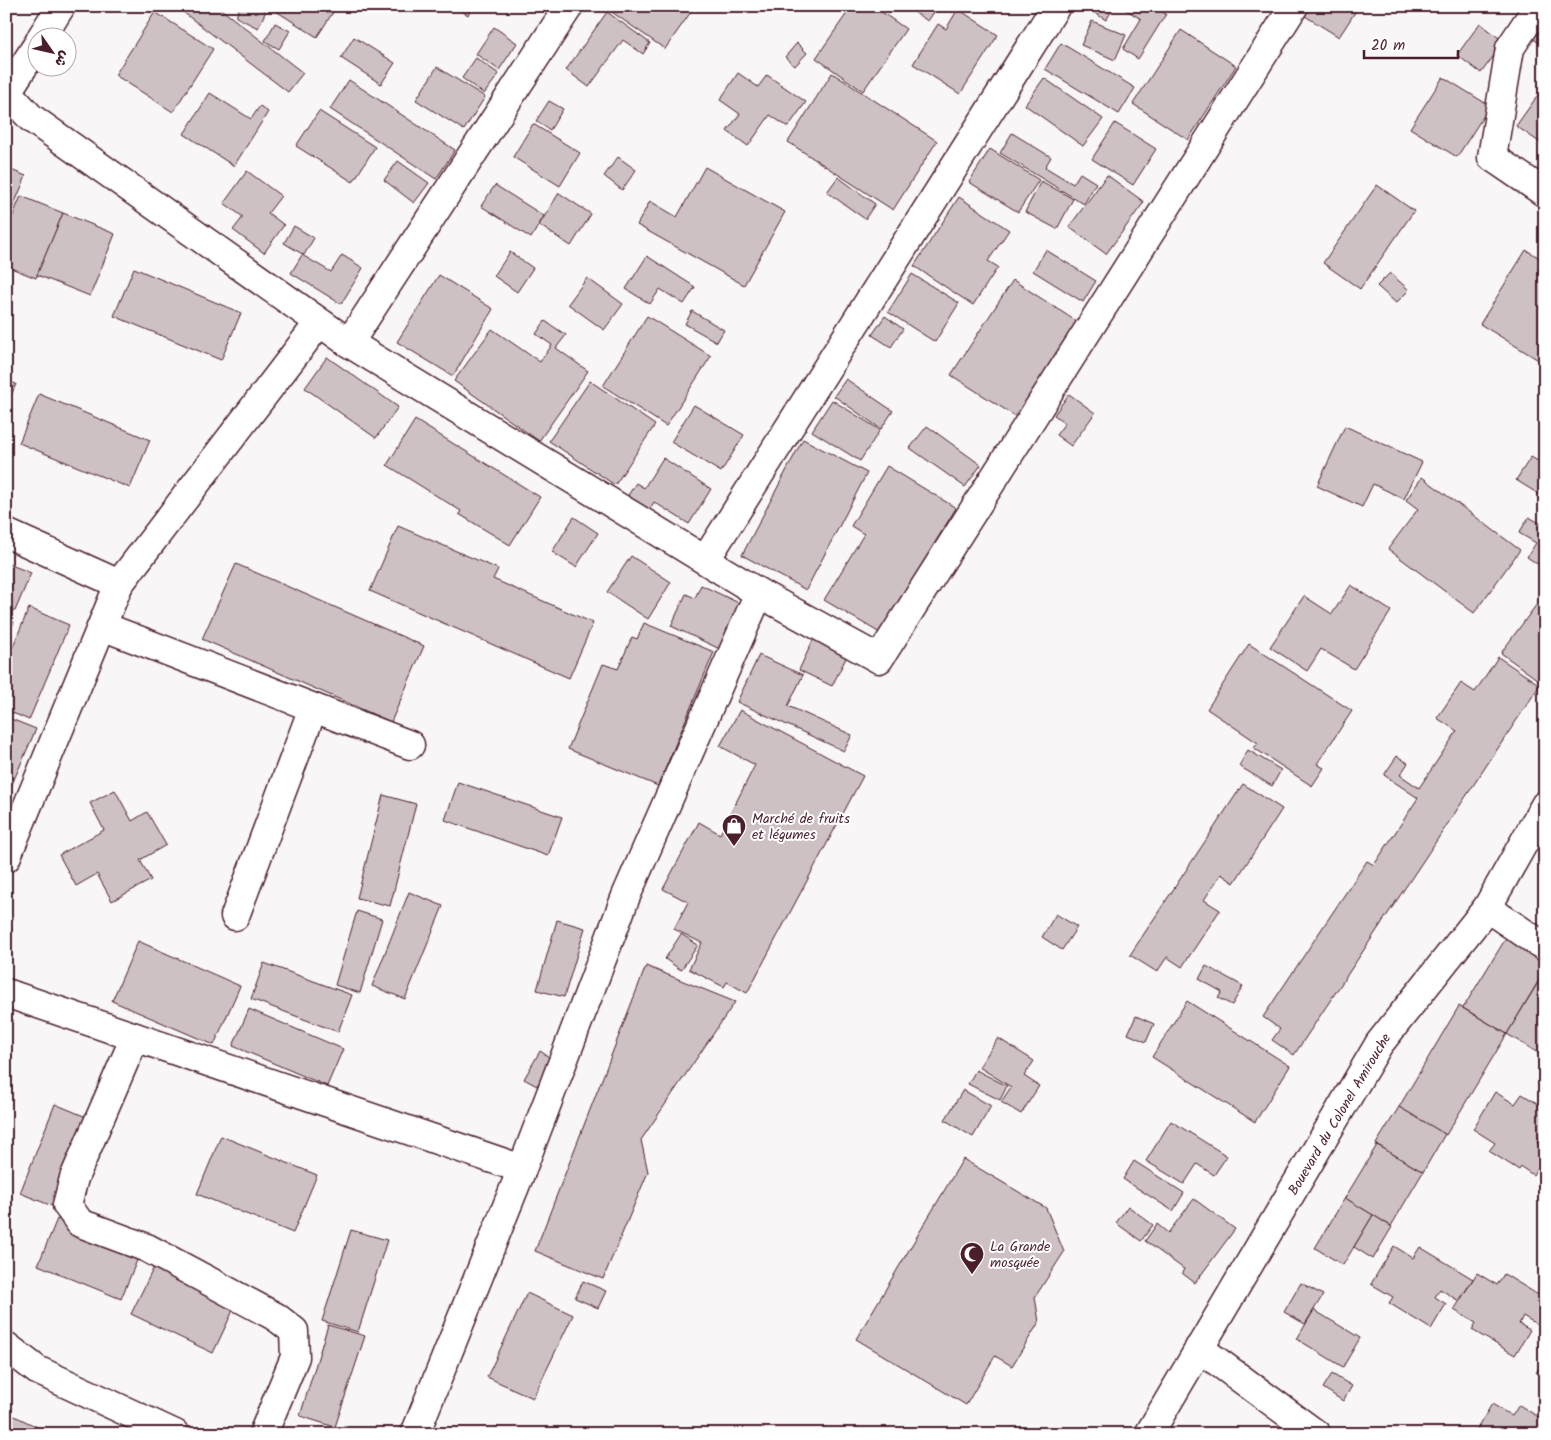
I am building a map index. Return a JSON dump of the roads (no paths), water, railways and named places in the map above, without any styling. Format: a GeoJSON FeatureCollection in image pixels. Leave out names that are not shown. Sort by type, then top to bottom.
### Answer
{"type":"FeatureCollection","features":[{"type":"Feature","properties":{"kind":"street"},"geometry":{"type":"LineString","coordinates":[[47,28],[61,6]]}},
{"type":"Feature","properties":{"kind":"street"},"geometry":{"type":"LineString","coordinates":[[348,343],[569,6]]}},
{"type":"Feature","properties":{"kind":"street"},"geometry":{"type":"LineString","coordinates":[[706,559],[1056,6]]}},
{"type":"Feature","properties":{"kind":"street"},"geometry":{"type":"LineString","coordinates":[[28,59],[6,92],[31,118],[318,324],[759,593],[879,659],[1294,6]]}},
{"type":"Feature","properties":{"kind":"street"},"geometry":{"type":"LineString","coordinates":[[1538,6],[1510,48],[1492,157],[1545,193]]}},
{"type":"Feature","properties":{"kind":"street"},"geometry":{"type":"LineString","coordinates":[[6,858],[119,584],[318,324]]}},
{"type":"Feature","properties":{"kind":"street"},"geometry":{"type":"LineString","coordinates":[[6,533],[119,584]]}},
{"type":"Feature","properties":{"kind":"street"},"geometry":{"type":"LineString","coordinates":[[415,1434],[522,1169],[626,896],[759,593]]}},
{"type":"Feature","properties":{"kind":"street"},"geometry":{"type":"LineString","coordinates":[[102,626],[410,745]]}},
{"type":"Feature","properties":{"kind":"street"},"geometry":{"type":"LineString","coordinates":[[235,916],[313,708]]}},
{"type":"Feature","properties":{"kind":"street","name":"Bouevard du Colonel Amirouche"},"geometry":{"type":"LineString","coordinates":[[1150,1434],[1379,1044],[1487,908],[1545,805]]}},
{"type":"Feature","properties":{"kind":"street"},"geometry":{"type":"LineString","coordinates":[[1487,908],[1545,947]]}},
{"type":"Feature","properties":{"kind":"street"},"geometry":{"type":"LineString","coordinates":[[6,993],[522,1169]]}},
{"type":"Feature","properties":{"kind":"street"},"geometry":{"type":"LineString","coordinates":[[135,1037],[74,1178],[68,1205],[80,1222],[146,1248],[276,1317],[294,1332],[296,1357],[264,1434]]}},
{"type":"Feature","properties":{"kind":"street"},"geometry":{"type":"LineString","coordinates":[[6,1346],[37,1370],[175,1434]]}},
{"type":"Feature","properties":{"kind":"street"},"geometry":{"type":"LineString","coordinates":[[1199,1348],[1316,1434]]}},
{"type":"Feature","properties":{"kind":"place","name":"Marché de fruits et légumes"},"geometry":{"type":"Point","coordinates":[734,847]}},
{"type":"Feature","properties":{"kind":"place","name":"La Grande mosquée"},"geometry":{"type":"Point","coordinates":[972,1275]}}]}
